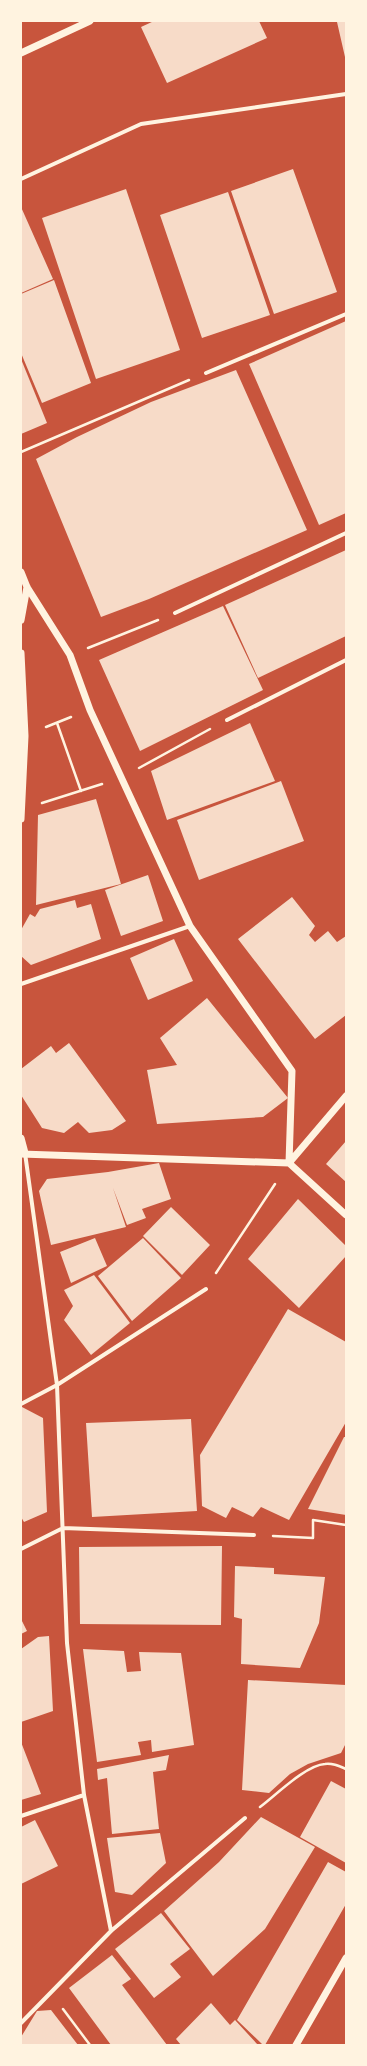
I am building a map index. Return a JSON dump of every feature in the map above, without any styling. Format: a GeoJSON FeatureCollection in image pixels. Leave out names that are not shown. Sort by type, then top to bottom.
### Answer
{"type":"FeatureCollection","features":[{"type":"Feature","properties":{"kind":"street"},"geometry":{"type":"LineString","coordinates":[[21,53],[90,21]]}},
{"type":"Feature","properties":{"kind":"street"},"geometry":{"type":"LineString","coordinates":[[21,179],[141,124],[346,94]]}},
{"type":"Feature","properties":{"kind":"street"},"geometry":{"type":"LineString","coordinates":[[206,373],[346,314]]}},
{"type":"Feature","properties":{"kind":"street"},"geometry":{"type":"LineString","coordinates":[[175,613],[346,533]]}},
{"type":"Feature","properties":{"kind":"street"},"geometry":{"type":"LineString","coordinates":[[21,572],[27,587],[70,656],[90,710],[190,926],[292,1071],[289,1163]]}},
{"type":"Feature","properties":{"kind":"street"},"geometry":{"type":"LineString","coordinates":[[21,620],[27,587]]}},
{"type":"Feature","properties":{"kind":"street"},"geometry":{"type":"LineString","coordinates":[[21,653],[25,736],[23,809],[21,819]]}},
{"type":"Feature","properties":{"kind":"street"},"geometry":{"type":"LineString","coordinates":[[227,720],[346,660]]}},
{"type":"Feature","properties":{"kind":"street"},"geometry":{"type":"LineString","coordinates":[[21,984],[190,926]]}},
{"type":"Feature","properties":{"kind":"street"},"geometry":{"type":"LineString","coordinates":[[289,1163],[346,1096]]}},
{"type":"Feature","properties":{"kind":"street"},"geometry":{"type":"LineString","coordinates":[[21,1138],[57,1385],[64,1528],[67,1643],[84,1795],[111,1931]]}},
{"type":"Feature","properties":{"kind":"street"},"geometry":{"type":"LineString","coordinates":[[23,1153],[289,1163],[346,1215]]}},
{"type":"Feature","properties":{"kind":"street"},"geometry":{"type":"LineString","coordinates":[[21,1404],[57,1385],[206,1289]]}},
{"type":"Feature","properties":{"kind":"street"},"geometry":{"type":"LineString","coordinates":[[21,1549],[64,1528],[254,1535]]}},
{"type":"Feature","properties":{"kind":"street"},"geometry":{"type":"LineString","coordinates":[[21,1816],[84,1795]]}},
{"type":"Feature","properties":{"kind":"street"},"geometry":{"type":"LineString","coordinates":[[21,2023],[111,1931],[245,1818]]}},
{"type":"Feature","properties":{"kind":"street"},"geometry":{"type":"LineString","coordinates":[[296,2045],[346,1958]]}},
{"type":"Feature","properties":{"kind":"path"},"geometry":{"type":"LineString","coordinates":[[21,452],[206,373]]}},
{"type":"Feature","properties":{"kind":"path"},"geometry":{"type":"LineString","coordinates":[[70,656],[175,613]]}},
{"type":"Feature","properties":{"kind":"path"},"geometry":{"type":"LineString","coordinates":[[25,736],[90,710]]}},
{"type":"Feature","properties":{"kind":"path"},"geometry":{"type":"LineString","coordinates":[[23,809],[121,778],[227,720]]}},
{"type":"Feature","properties":{"kind":"path"},"geometry":{"type":"LineString","coordinates":[[57,723],[81,791]]}},
{"type":"Feature","properties":{"kind":"path"},"geometry":{"type":"LineString","coordinates":[[206,1289],[289,1163]]}},
{"type":"Feature","properties":{"kind":"path"},"geometry":{"type":"LineString","coordinates":[[254,1535],[313,1538],[313,1520],[346,1525]]}},
{"type":"Feature","properties":{"kind":"path"},"geometry":{"type":"LineString","coordinates":[[245,1818],[313,1767],[325,1764],[336,1764],[346,1769]]}},
{"type":"Feature","properties":{"kind":"path"},"geometry":{"type":"LineString","coordinates":[[74,2024],[90,2045]]}},
{"type":"Feature","properties":{"kind":"building"},"geometry":{"type":"Polygon","coordinates":[[[154,21],[259,21],[267,38],[167,83],[141,27],[154,21]]]}},
{"type":"Feature","properties":{"kind":"building"},"geometry":{"type":"Polygon","coordinates":[[[346,21],[346,57],[345,57],[337,22],[346,21]]]}},
{"type":"Feature","properties":{"kind":"building"},"geometry":{"type":"Polygon","coordinates":[[[293,169],[337,292],[274,314],[231,191],[293,169]]]}},
{"type":"Feature","properties":{"kind":"building"},"geometry":{"type":"Polygon","coordinates":[[[126,189],[180,350],[96,379],[42,218],[126,189]]]}},
{"type":"Feature","properties":{"kind":"building"},"geometry":{"type":"Polygon","coordinates":[[[228,192],[270,315],[202,338],[160,215],[228,192]]]}},
{"type":"Feature","properties":{"kind":"building"},"geometry":{"type":"Polygon","coordinates":[[[21,207],[53,279],[21,293],[21,207]]]}},
{"type":"Feature","properties":{"kind":"building"},"geometry":{"type":"Polygon","coordinates":[[[54,280],[91,383],[42,403],[21,353],[21,294],[54,280]]]}},
{"type":"Feature","properties":{"kind":"building"},"geometry":{"type":"Polygon","coordinates":[[[346,321],[346,513],[319,525],[249,364],[346,321]]]}},
{"type":"Feature","properties":{"kind":"building"},"geometry":{"type":"Polygon","coordinates":[[[21,359],[47,423],[21,434],[21,359]]]}},
{"type":"Feature","properties":{"kind":"building"},"geometry":{"type":"Polygon","coordinates":[[[236,370],[307,530],[149,599],[101,617],[36,459],[77,437],[151,402],[236,370]]]}},
{"type":"Feature","properties":{"kind":"building"},"geometry":{"type":"Polygon","coordinates":[[[346,550],[346,636],[258,678],[225,605],[346,550]]]}},
{"type":"Feature","properties":{"kind":"building"},"geometry":{"type":"Polygon","coordinates":[[[223,606],[263,690],[140,751],[99,660],[223,606]]]}},
{"type":"Feature","properties":{"kind":"building"},"geometry":{"type":"Polygon","coordinates":[[[250,723],[275,781],[167,820],[151,771],[250,723]]]}},
{"type":"Feature","properties":{"kind":"building"},"geometry":{"type":"Polygon","coordinates":[[[281,781],[304,841],[199,880],[177,820],[281,781]]]}},
{"type":"Feature","properties":{"kind":"building"},"geometry":{"type":"Polygon","coordinates":[[[96,799],[121,884],[36,905],[38,815],[96,799]]]}},
{"type":"Feature","properties":{"kind":"building"},"geometry":{"type":"Polygon","coordinates":[[[148,875],[163,921],[121,936],[105,890],[148,875]]]}},
{"type":"Feature","properties":{"kind":"building"},"geometry":{"type":"Polygon","coordinates":[[[292,897],[315,926],[309,935],[315,942],[328,931],[337,942],[346,936],[346,1015],[315,1039],[238,939],[292,897]]]}},
{"type":"Feature","properties":{"kind":"building"},"geometry":{"type":"Polygon","coordinates":[[[75,900],[77,908],[91,904],[101,939],[31,965],[21,956],[21,930],[30,914],[35,917],[40,909],[75,900]]]}},
{"type":"Feature","properties":{"kind":"building"},"geometry":{"type":"Polygon","coordinates":[[[174,939],[193,981],[148,1000],[130,958],[174,939]]]}},
{"type":"Feature","properties":{"kind":"building"},"geometry":{"type":"Polygon","coordinates":[[[207,998],[288,1098],[263,1117],[157,1124],[147,1070],[177,1065],[160,1038],[207,998]]]}},
{"type":"Feature","properties":{"kind":"building"},"geometry":{"type":"Polygon","coordinates":[[[69,1043],[126,1121],[112,1130],[89,1133],[78,1122],[64,1133],[42,1128],[21,1095],[21,1069],[51,1046],[56,1053],[69,1043]]]}},
{"type":"Feature","properties":{"kind":"building"},"geometry":{"type":"Polygon","coordinates":[[[346,1141],[346,1182],[326,1164],[346,1141]]]}},
{"type":"Feature","properties":{"kind":"building"},"geometry":{"type":"Polygon","coordinates":[[[159,1163],[171,1199],[142,1209],[146,1218],[127,1225],[113,1188],[126,1227],[51,1245],[39,1191],[47,1179],[108,1172],[159,1163]]]}},
{"type":"Feature","properties":{"kind":"building"},"geometry":{"type":"Polygon","coordinates":[[[298,1199],[346,1246],[346,1256],[299,1308],[248,1259],[298,1199]]]}},
{"type":"Feature","properties":{"kind":"building"},"geometry":{"type":"Polygon","coordinates":[[[171,1207],[210,1245],[182,1275],[143,1236],[171,1207]]]}},
{"type":"Feature","properties":{"kind":"building"},"geometry":{"type":"Polygon","coordinates":[[[95,1238],[107,1266],[71,1283],[60,1252],[95,1238]]]}},
{"type":"Feature","properties":{"kind":"building"},"geometry":{"type":"Polygon","coordinates":[[[143,1238],[181,1278],[132,1321],[98,1276],[143,1238]]]}},
{"type":"Feature","properties":{"kind":"building"},"geometry":{"type":"Polygon","coordinates":[[[94,1275],[130,1323],[91,1355],[64,1320],[73,1306],[64,1290],[94,1275]]]}},
{"type":"Feature","properties":{"kind":"building"},"geometry":{"type":"Polygon","coordinates":[[[288,1309],[346,1342],[346,1422],[289,1520],[261,1507],[253,1517],[232,1507],[226,1518],[202,1506],[200,1455],[288,1309]]]}},
{"type":"Feature","properties":{"kind":"building"},"geometry":{"type":"Polygon","coordinates":[[[22,1407],[43,1418],[47,1512],[24,1522],[21,1517],[22,1407]]]}},
{"type":"Feature","properties":{"kind":"building"},"geometry":{"type":"Polygon","coordinates":[[[191,1419],[197,1511],[92,1517],[86,1423],[191,1419]]]}},
{"type":"Feature","properties":{"kind":"building"},"geometry":{"type":"Polygon","coordinates":[[[344,1437],[346,1437],[346,1515],[308,1509],[344,1437]]]}},
{"type":"Feature","properties":{"kind":"building"},"geometry":{"type":"Polygon","coordinates":[[[222,1546],[221,1625],[80,1624],[79,1547],[222,1546]]]}},
{"type":"Feature","properties":{"kind":"building"},"geometry":{"type":"Polygon","coordinates":[[[235,1566],[274,1568],[274,1574],[325,1577],[319,1623],[300,1668],[241,1664],[242,1619],[234,1617],[235,1566]]]}},
{"type":"Feature","properties":{"kind":"building"},"geometry":{"type":"Polygon","coordinates":[[[21,1619],[27,1631],[21,1634],[21,1619]]]}},
{"type":"Feature","properties":{"kind":"building"},"geometry":{"type":"Polygon","coordinates":[[[49,1636],[53,1711],[21,1722],[21,1649],[38,1637],[49,1636]]]}},
{"type":"Feature","properties":{"kind":"building"},"geometry":{"type":"Polygon","coordinates":[[[83,1649],[124,1651],[127,1672],[141,1671],[139,1652],[181,1653],[194,1745],[152,1752],[151,1740],[138,1742],[141,1755],[97,1762],[83,1649]]]}},
{"type":"Feature","properties":{"kind":"building"},"geometry":{"type":"Polygon","coordinates":[[[248,1680],[346,1685],[346,1743],[341,1753],[308,1764],[290,1774],[269,1793],[242,1790],[248,1680]]]}},
{"type":"Feature","properties":{"kind":"building"},"geometry":{"type":"Polygon","coordinates":[[[21,1742],[41,1794],[21,1800],[21,1742]]]}},
{"type":"Feature","properties":{"kind":"building"},"geometry":{"type":"Polygon","coordinates":[[[169,1755],[166,1770],[153,1772],[159,1829],[112,1834],[107,1778],[98,1780],[97,1769],[169,1755]]]}},
{"type":"Feature","properties":{"kind":"building"},"geometry":{"type":"Polygon","coordinates":[[[331,1781],[346,1789],[346,1863],[300,1837],[331,1781]]]}},
{"type":"Feature","properties":{"kind":"building"},"geometry":{"type":"Polygon","coordinates":[[[261,1817],[315,1847],[265,1929],[213,1976],[164,1911],[219,1862],[261,1817]]]}},
{"type":"Feature","properties":{"kind":"building"},"geometry":{"type":"Polygon","coordinates":[[[35,1820],[58,1866],[21,1884],[21,1827],[35,1820]]]}},
{"type":"Feature","properties":{"kind":"building"},"geometry":{"type":"Polygon","coordinates":[[[160,1833],[166,1863],[132,1895],[115,1892],[107,1838],[160,1833]]]}},
{"type":"Feature","properties":{"kind":"building"},"geometry":{"type":"Polygon","coordinates":[[[328,1862],[346,1872],[346,1904],[265,2045],[263,2045],[237,2020],[328,1862]]]}},
{"type":"Feature","properties":{"kind":"building"},"geometry":{"type":"Polygon","coordinates":[[[161,1913],[190,1949],[170,1964],[181,1977],[154,1998],[115,1949],[161,1913]]]}},
{"type":"Feature","properties":{"kind":"building"},"geometry":{"type":"Polygon","coordinates":[[[112,1955],[131,1979],[122,1985],[167,2045],[111,2045],[69,1988],[112,1955]]]}},
{"type":"Feature","properties":{"kind":"building"},"geometry":{"type":"Polygon","coordinates":[[[211,2003],[230,2025],[235,2020],[258,2045],[181,2045],[176,2039],[211,2003]]]}},
{"type":"Feature","properties":{"kind":"building"},"geometry":{"type":"Polygon","coordinates":[[[51,2010],[78,2045],[21,2045],[21,2037],[37,2011],[51,2010]]]}}]}
